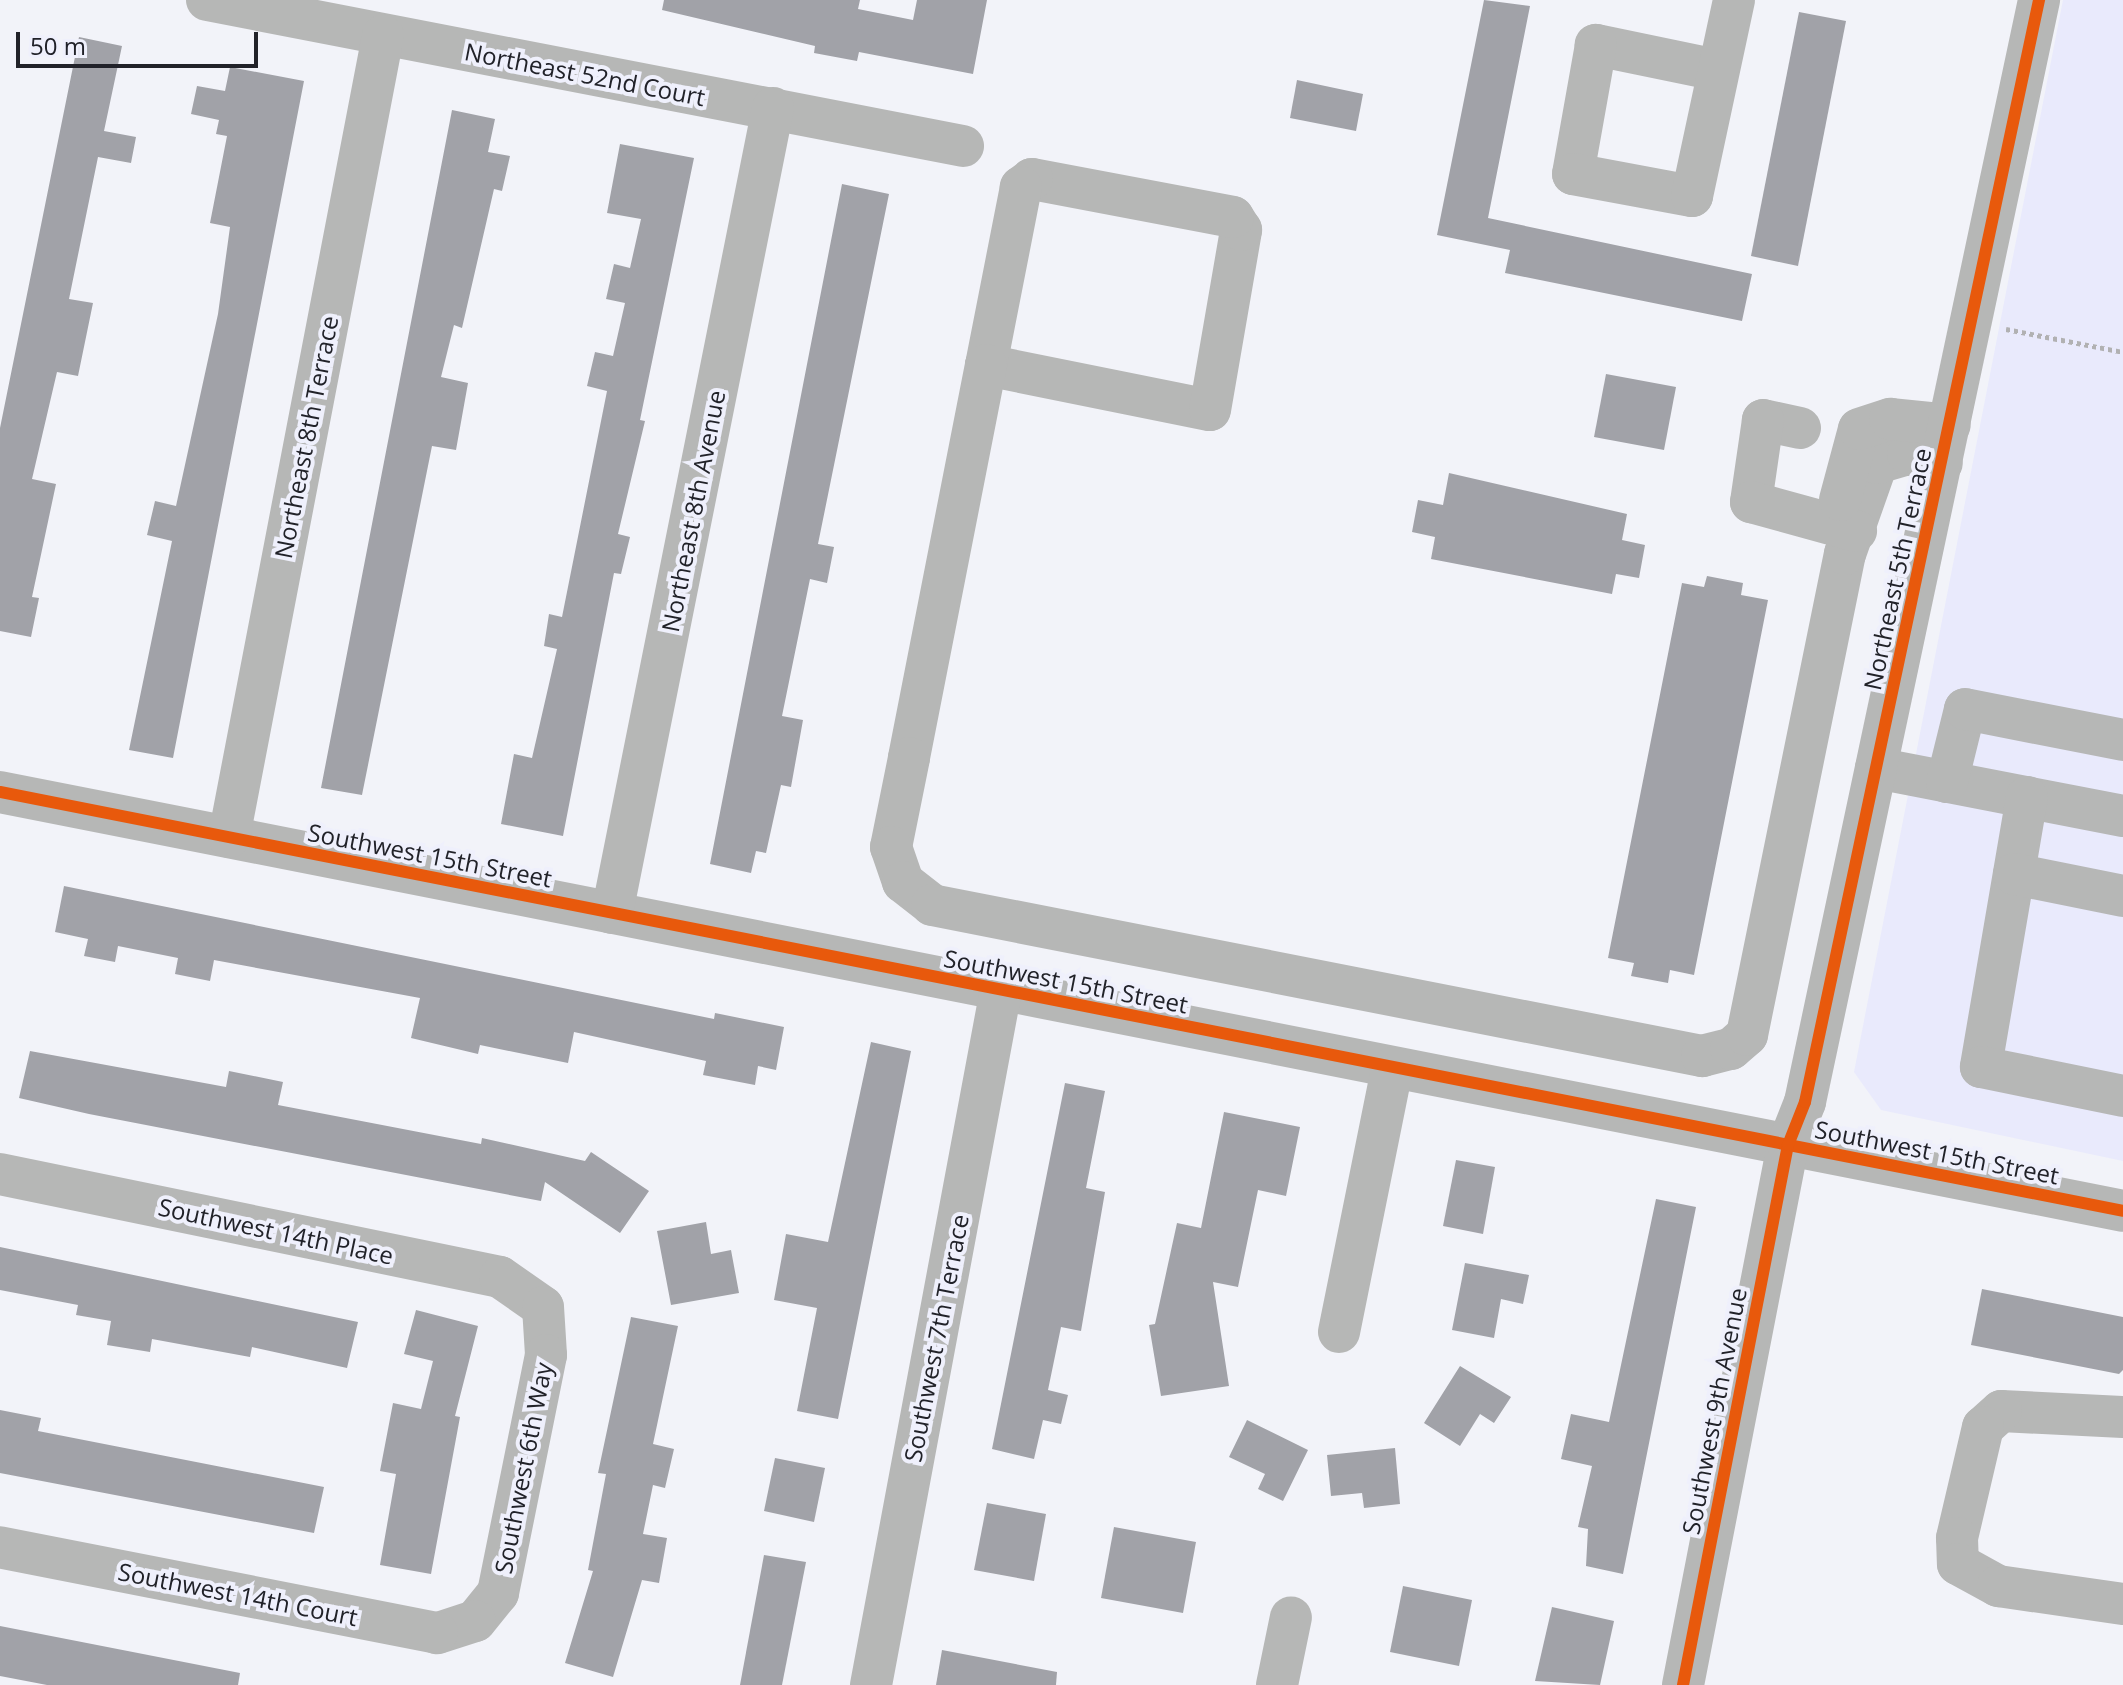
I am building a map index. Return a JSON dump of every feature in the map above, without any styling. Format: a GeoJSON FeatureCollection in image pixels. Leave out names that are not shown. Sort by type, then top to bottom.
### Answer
{"type":"FeatureCollection","features":[{"type":"Feature","properties":{"kind":"street","name":"Northeast 52nd Court"},"geometry":{"type":"LineString","coordinates":[[207,0],[963,146]]}},
{"type":"Feature","properties":{"kind":"street"},"geometry":{"type":"LineString","coordinates":[[1717,70],[1734,0]]}},
{"type":"Feature","properties":{"kind":"street","name":"Northeast 5th Terrace"},"geometry":{"type":"LineString","coordinates":[[1788,1145],[1805,1102],[2039,0]]}},
{"type":"Feature","properties":{"kind":"street","name":"Northeast 8th Terrace"},"geometry":{"type":"LineString","coordinates":[[229,837],[383,36]]}},
{"type":"Feature","properties":{"kind":"street","name":"Northeast 8th Avenue"},"geometry":{"type":"LineString","coordinates":[[612,913],[773,108]]}},
{"type":"Feature","properties":{"kind":"street"},"geometry":{"type":"LineString","coordinates":[[986,365],[1210,410],[1241,230],[1233,217],[1032,179],[1021,187],[891,847],[903,882],[932,905],[1702,1056],[1731,1049],[1747,1035],[1845,554],[1845,528],[1877,463],[1946,444]]}},
{"type":"Feature","properties":{"kind":"street"},"geometry":{"type":"LineString","coordinates":[[1800,428],[1763,420],[1751,502],[1845,528]]}},
{"type":"Feature","properties":{"kind":"street"},"geometry":{"type":"LineString","coordinates":[[1947,782],[1965,709],[2123,740]]}},
{"type":"Feature","properties":{"kind":"street"},"geometry":{"type":"LineString","coordinates":[[1876,768],[2123,816]]}},
{"type":"Feature","properties":{"kind":"street","name":"Southwest 15th Street"},"geometry":{"type":"LineString","coordinates":[[0,792],[2123,1211]]}},
{"type":"Feature","properties":{"kind":"street"},"geometry":{"type":"LineString","coordinates":[[2027,797],[1981,1067],[2123,1096]]}},
{"type":"Feature","properties":{"kind":"street"},"geometry":{"type":"LineString","coordinates":[[2014,874],[2123,896]]}},
{"type":"Feature","properties":{"kind":"street","name":"Southwest 7th Terrace"},"geometry":{"type":"LineString","coordinates":[[871,1685],[1001,990]]}},
{"type":"Feature","properties":{"kind":"street"},"geometry":{"type":"LineString","coordinates":[[1339,1332],[1392,1068]]}},
{"type":"Feature","properties":{"kind":"street","name":"Southwest 9th Avenue"},"geometry":{"type":"LineString","coordinates":[[1683,1685],[1788,1145]]}},
{"type":"Feature","properties":{"kind":"street","name":"Southwest 14th Place"},"geometry":{"type":"LineString","coordinates":[[0,1174],[500,1277],[543,1307]]}},
{"type":"Feature","properties":{"kind":"street","name":"Southwest 6th Way"},"geometry":{"type":"LineString","coordinates":[[475,1621],[498,1593],[546,1355],[543,1307]]}},
{"type":"Feature","properties":{"kind":"street"},"geometry":{"type":"LineString","coordinates":[[2123,1417],[2001,1411],[1983,1427],[1957,1538],[1958,1564],[1998,1586],[2123,1604]]}},
{"type":"Feature","properties":{"kind":"street","name":"Southwest 14th Court"},"geometry":{"type":"LineString","coordinates":[[0,1547],[437,1633],[475,1621]]}},
{"type":"Feature","properties":{"kind":"street"},"geometry":{"type":"LineString","coordinates":[[1277,1685],[1291,1617]]}},
{"type":"Feature","properties":{"kind":"path"},"geometry":{"type":"LineString","coordinates":[[2001,328],[2123,352]]}},
{"type":"Feature","properties":{"kind":"shaded area"},"geometry":{"type":"Polygon","coordinates":[[[2063,0],[2123,0],[2123,1161],[1881,1110],[1854,1072],[2063,0]]]}},
{"type":"Feature","properties":{"kind":"building"},"geometry":{"type":"Polygon","coordinates":[[[664,0],[860,0],[858,9],[913,20],[917,0],[987,0],[973,74],[859,52],[857,61],[814,53],[815,46],[662,10],[664,0]]]}},
{"type":"Feature","properties":{"kind":"building"},"geometry":{"type":"Polygon","coordinates":[[[1484,0],[1530,6],[1488,218],[1752,274],[1742,321],[1505,273],[1510,250],[1437,235],[1484,0]]]}},
{"type":"Feature","properties":{"kind":"building"},"geometry":{"type":"Polygon","coordinates":[[[1799,12],[1846,21],[1798,266],[1751,256],[1799,12]]]}},
{"type":"Feature","properties":{"kind":"building"},"geometry":{"type":"Polygon","coordinates":[[[79,37],[122,46],[104,131],[136,137],[131,163],[98,157],[69,299],[93,303],[78,376],[57,372],[32,479],[56,484],[32,597],[39,598],[31,637],[0,631],[0,428],[79,37]]]}},
{"type":"Feature","properties":{"kind":"building"},"geometry":{"type":"Polygon","coordinates":[[[230,67],[304,81],[173,758],[129,750],[172,541],[147,535],[155,501],[176,506],[218,314],[230,227],[210,223],[227,136],[216,134],[219,120],[191,114],[197,86],[225,91],[230,67]]]}},
{"type":"Feature","properties":{"kind":"building"},"geometry":{"type":"Polygon","coordinates":[[[1297,80],[1363,94],[1356,131],[1290,118],[1297,80]]]}},
{"type":"Feature","properties":{"kind":"building"},"geometry":{"type":"Polygon","coordinates":[[[452,110],[495,119],[488,152],[510,156],[502,191],[494,189],[462,328],[454,325],[441,377],[468,383],[456,450],[432,446],[362,795],[321,788],[452,110]]]}},
{"type":"Feature","properties":{"kind":"building"},"geometry":{"type":"Polygon","coordinates":[[[620,144],[694,158],[640,420],[645,421],[618,534],[630,537],[621,574],[614,573],[563,836],[501,824],[514,754],[532,758],[557,649],[544,646],[549,614],[562,617],[607,391],[587,386],[595,352],[613,356],[625,303],[606,299],[614,264],[630,268],[641,219],[607,213],[620,144]]]}},
{"type":"Feature","properties":{"kind":"building"},"geometry":{"type":"Polygon","coordinates":[[[842,184],[889,194],[818,544],[834,547],[827,583],[810,579],[782,716],[803,720],[791,787],[781,785],[766,853],[756,851],[751,873],[710,864],[842,184]]]}},
{"type":"Feature","properties":{"kind":"building"},"geometry":{"type":"Polygon","coordinates":[[[1606,374],[1676,387],[1664,450],[1594,437],[1606,374]]]}},
{"type":"Feature","properties":{"kind":"building"},"geometry":{"type":"Polygon","coordinates":[[[1449,473],[1627,514],[1622,540],[1645,545],[1639,578],[1616,574],[1612,594],[1431,559],[1435,537],[1412,532],[1418,500],[1443,505],[1449,473]]]}},
{"type":"Feature","properties":{"kind":"building"},"geometry":{"type":"Polygon","coordinates":[[[1707,576],[1743,583],[1741,595],[1768,600],[1694,975],[1670,970],[1668,983],[1631,976],[1634,963],[1608,958],[1682,583],[1704,587],[1707,576]]]}},
{"type":"Feature","properties":{"kind":"building"},"geometry":{"type":"Polygon","coordinates":[[[64,886],[714,1019],[715,1013],[784,1027],[776,1070],[758,1066],[755,1085],[703,1075],[706,1061],[574,1032],[568,1063],[480,1045],[478,1054],[411,1038],[420,998],[214,960],[210,981],[175,974],[178,958],[118,946],[115,962],[84,956],[88,939],[55,932],[64,886]]]}},
{"type":"Feature","properties":{"kind":"building"},"geometry":{"type":"Polygon","coordinates":[[[871,1042],[911,1051],[838,1419],[797,1411],[817,1308],[774,1300],[786,1234],[828,1242],[871,1042]]]}},
{"type":"Feature","properties":{"kind":"building"},"geometry":{"type":"Polygon","coordinates":[[[30,1051],[226,1087],[229,1071],[283,1082],[278,1105],[481,1144],[482,1138],[585,1161],[591,1152],[649,1191],[620,1233],[545,1182],[541,1201],[89,1114],[19,1098],[30,1051]]]}},
{"type":"Feature","properties":{"kind":"building"},"geometry":{"type":"Polygon","coordinates":[[[1065,1083],[1105,1091],[1086,1188],[1105,1192],[1081,1331],[1061,1327],[1048,1390],[1068,1395],[1061,1424],[1043,1420],[1034,1459],[992,1449],[1065,1083]]]}},
{"type":"Feature","properties":{"kind":"building"},"geometry":{"type":"Polygon","coordinates":[[[1224,1112],[1300,1127],[1286,1196],[1258,1190],[1238,1287],[1213,1282],[1229,1386],[1161,1396],[1149,1325],[1155,1324],[1177,1223],[1201,1228],[1224,1112]]]}},
{"type":"Feature","properties":{"kind":"building"},"geometry":{"type":"Polygon","coordinates":[[[1456,1160],[1495,1167],[1483,1234],[1443,1226],[1456,1160]]]}},
{"type":"Feature","properties":{"kind":"building"},"geometry":{"type":"Polygon","coordinates":[[[1656,1199],[1696,1207],[1623,1574],[1586,1566],[1588,1529],[1578,1527],[1592,1466],[1561,1459],[1571,1414],[1609,1422],[1656,1199]]]}},
{"type":"Feature","properties":{"kind":"building"},"geometry":{"type":"Polygon","coordinates":[[[706,1222],[711,1254],[731,1250],[739,1293],[671,1305],[657,1231],[706,1222]]]}},
{"type":"Feature","properties":{"kind":"building"},"geometry":{"type":"Polygon","coordinates":[[[0,1247],[358,1322],[347,1368],[252,1347],[250,1357],[152,1339],[150,1352],[107,1345],[111,1321],[76,1315],[78,1305],[0,1290],[0,1247]]]}},
{"type":"Feature","properties":{"kind":"building"},"geometry":{"type":"Polygon","coordinates":[[[1465,1263],[1529,1275],[1523,1304],[1501,1299],[1494,1338],[1452,1330],[1465,1263]]]}},
{"type":"Feature","properties":{"kind":"building"},"geometry":{"type":"Polygon","coordinates":[[[1982,1289],[2123,1317],[2123,1370],[2119,1374],[1971,1345],[1982,1289]]]}},
{"type":"Feature","properties":{"kind":"building"},"geometry":{"type":"Polygon","coordinates":[[[416,1310],[478,1326],[455,1416],[460,1417],[431,1574],[380,1565],[396,1474],[380,1471],[393,1403],[421,1409],[433,1361],[404,1354],[416,1310]]]}},
{"type":"Feature","properties":{"kind":"building"},"geometry":{"type":"Polygon","coordinates":[[[631,1317],[678,1326],[653,1444],[674,1449],[665,1488],[653,1485],[643,1534],[667,1538],[659,1583],[642,1580],[613,1677],[565,1663],[593,1571],[588,1570],[606,1474],[598,1473],[631,1317]]]}},
{"type":"Feature","properties":{"kind":"building"},"geometry":{"type":"Polygon","coordinates":[[[1460,1366],[1511,1397],[1494,1423],[1480,1414],[1460,1446],[1424,1423],[1460,1366]]]}},
{"type":"Feature","properties":{"kind":"building"},"geometry":{"type":"Polygon","coordinates":[[[0,1410],[41,1418],[38,1431],[324,1487],[314,1533],[0,1473],[0,1410]]]}},
{"type":"Feature","properties":{"kind":"building"},"geometry":{"type":"Polygon","coordinates":[[[1247,1420],[1308,1450],[1283,1501],[1258,1489],[1265,1474],[1229,1457],[1247,1420]]]}},
{"type":"Feature","properties":{"kind":"building"},"geometry":{"type":"Polygon","coordinates":[[[1395,1448],[1400,1504],[1364,1508],[1362,1493],[1331,1496],[1327,1455],[1395,1448]]]}},
{"type":"Feature","properties":{"kind":"building"},"geometry":{"type":"Polygon","coordinates":[[[775,1458],[825,1468],[814,1522],[764,1511],[775,1458]]]}},
{"type":"Feature","properties":{"kind":"building"},"geometry":{"type":"Polygon","coordinates":[[[987,1503],[1046,1514],[1034,1581],[974,1570],[987,1503]]]}},
{"type":"Feature","properties":{"kind":"building"},"geometry":{"type":"Polygon","coordinates":[[[1114,1527],[1196,1542],[1183,1613],[1101,1598],[1114,1527]]]}},
{"type":"Feature","properties":{"kind":"building"},"geometry":{"type":"Polygon","coordinates":[[[764,1555],[806,1562],[782,1685],[740,1685],[764,1555]]]}},
{"type":"Feature","properties":{"kind":"building"},"geometry":{"type":"Polygon","coordinates":[[[1403,1586],[1472,1600],[1459,1666],[1390,1652],[1403,1586]]]}},
{"type":"Feature","properties":{"kind":"building"},"geometry":{"type":"Polygon","coordinates":[[[1552,1607],[1614,1621],[1600,1685],[1535,1681],[1552,1607]]]}},
{"type":"Feature","properties":{"kind":"building"},"geometry":{"type":"Polygon","coordinates":[[[0,1626],[240,1673],[238,1685],[47,1685],[0,1676],[0,1626]]]}},
{"type":"Feature","properties":{"kind":"building"},"geometry":{"type":"Polygon","coordinates":[[[942,1650],[1057,1672],[1056,1685],[936,1685],[942,1650]]]}},
{"type":"Feature","properties":{"kind":"cycle path"},"geometry":{"type":"LineString","coordinates":[[1683,1685],[1788,1145],[1805,1102],[2039,0]]}},
{"type":"Feature","properties":{"kind":"cycle path"},"geometry":{"type":"LineString","coordinates":[[0,792],[2123,1211]]}}]}
